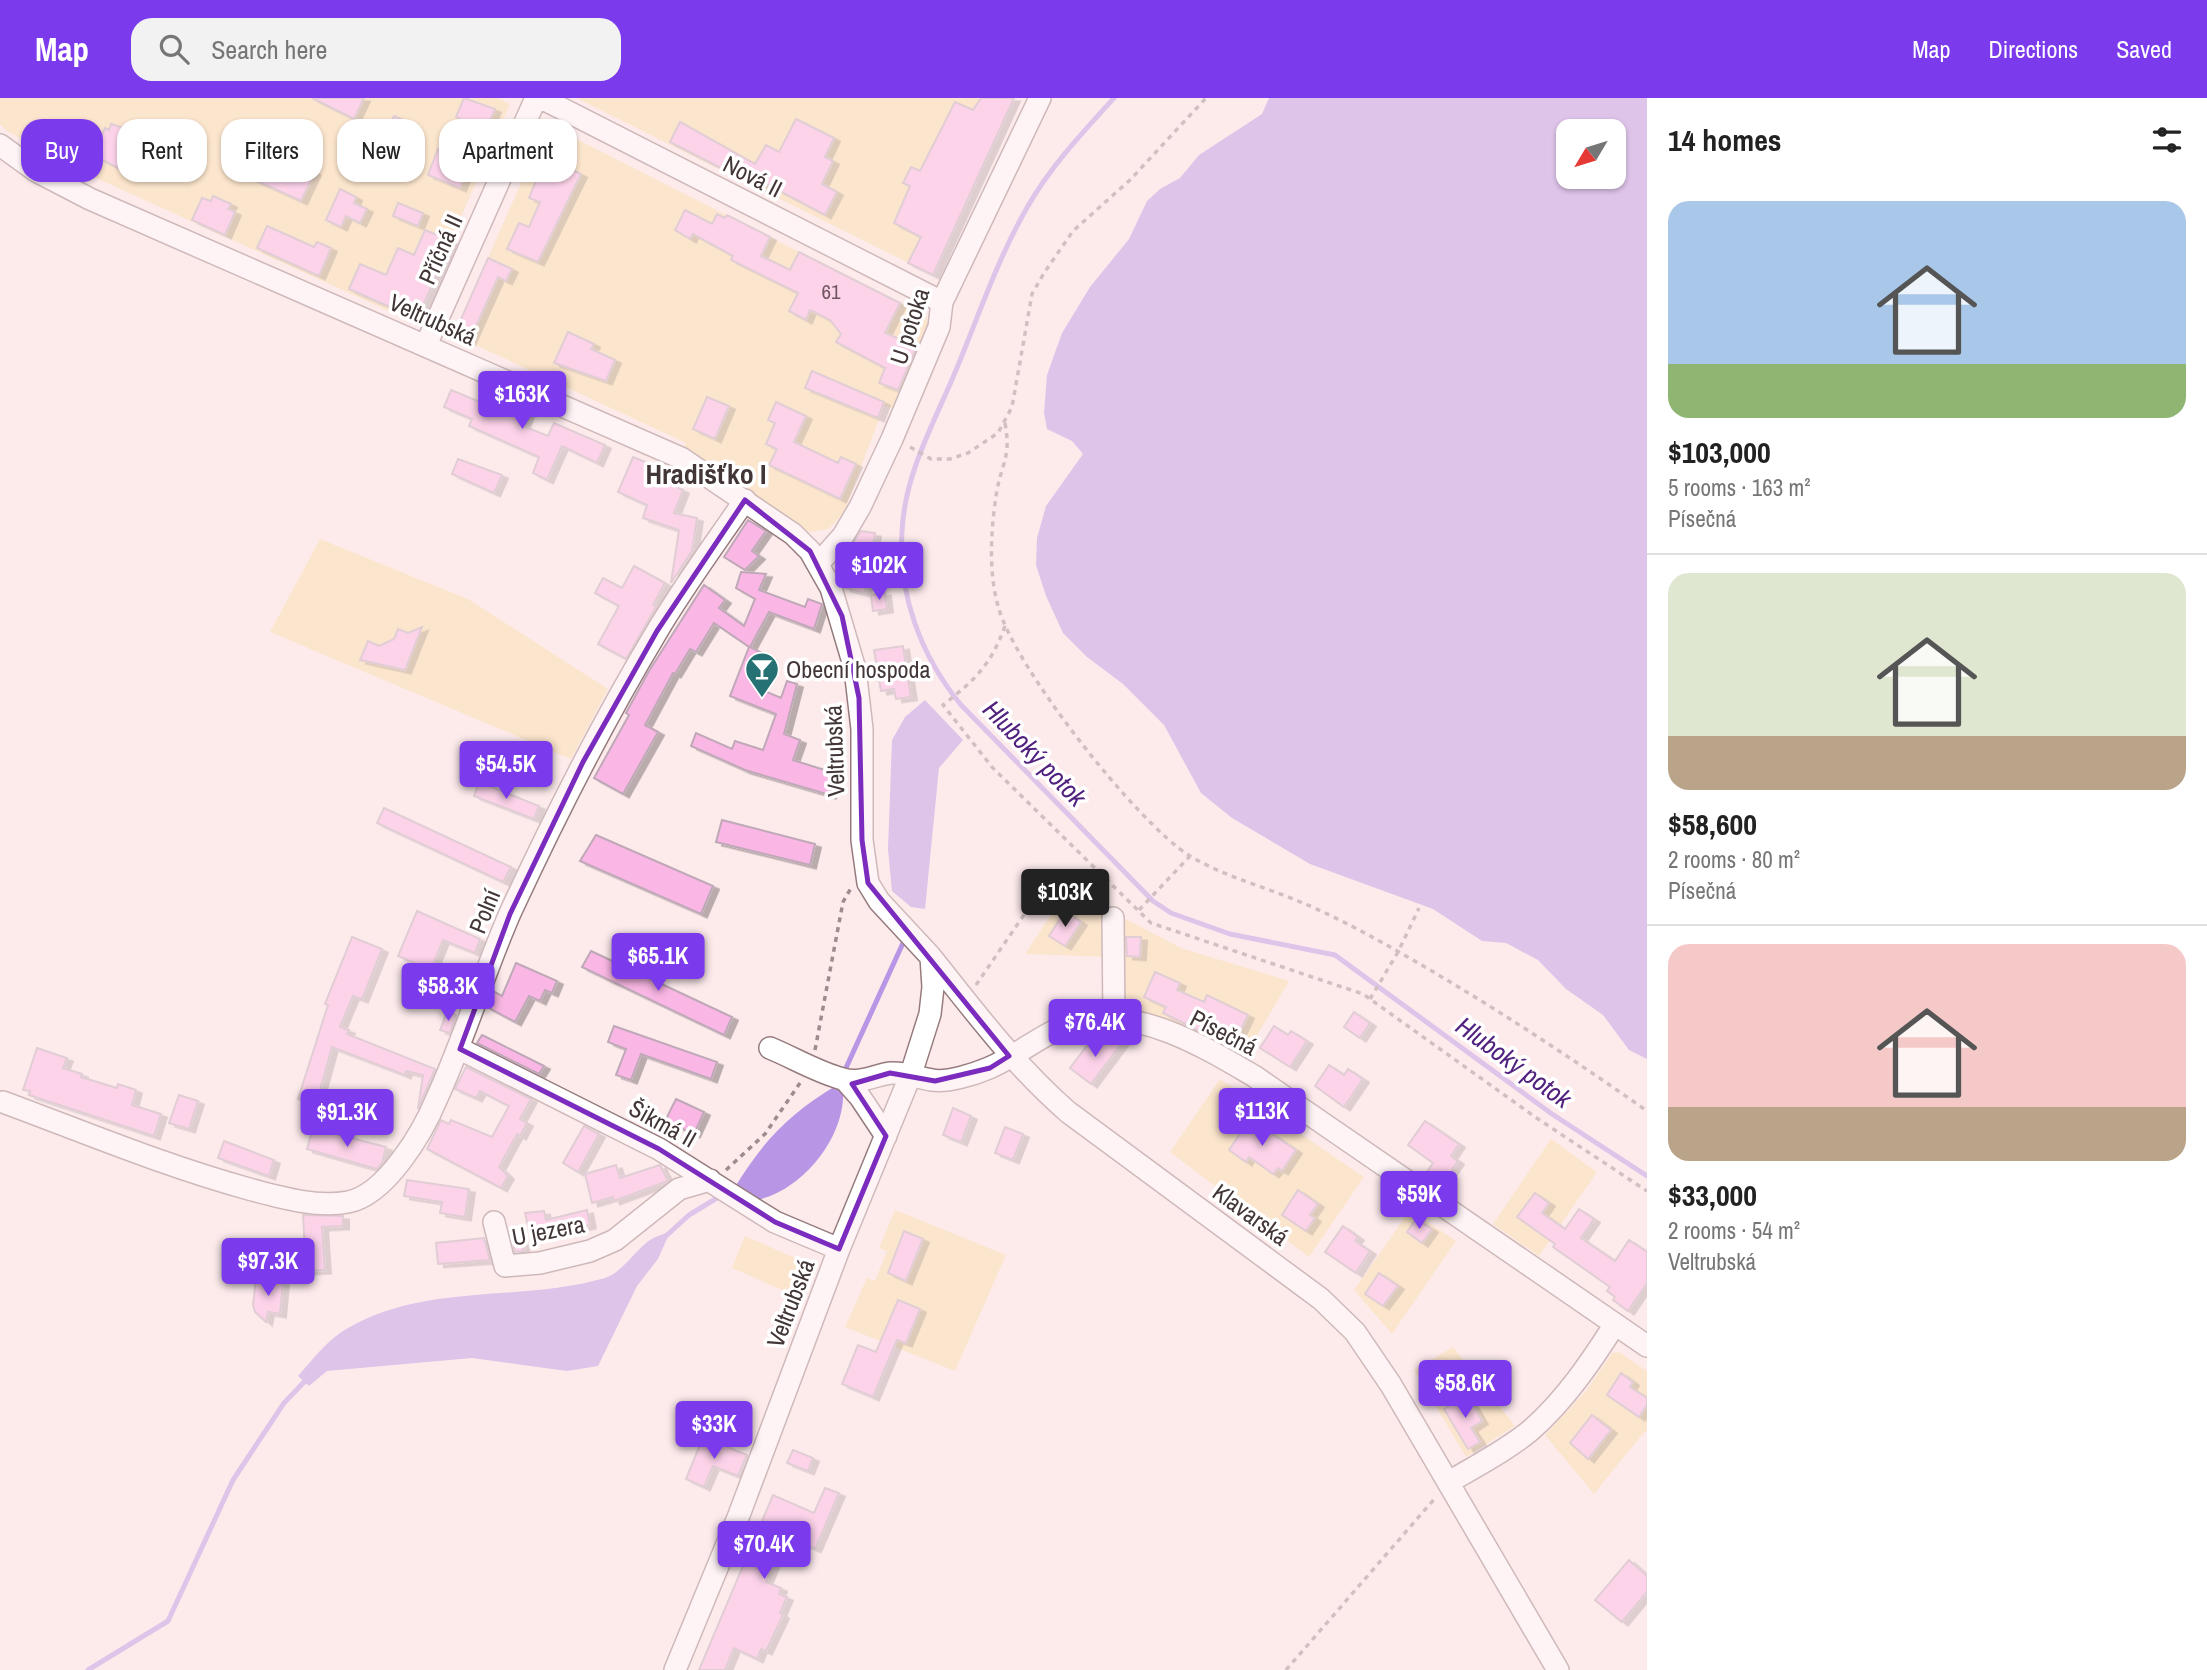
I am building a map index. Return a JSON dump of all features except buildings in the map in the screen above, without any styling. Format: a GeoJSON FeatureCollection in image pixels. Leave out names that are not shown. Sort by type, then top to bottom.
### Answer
{"type":"FeatureCollection","features":[{"type":"Feature","properties":{"kind":"street","name":"Nová II"},"geometry":{"type":"LineString","coordinates":[[538,98],[942,302]]}},
{"type":"Feature","properties":{"kind":"street","name":"Příčná II"},"geometry":{"type":"LineString","coordinates":[[426,345],[538,98]]}},
{"type":"Feature","properties":{"kind":"street","name":"U potoka"},"geometry":{"type":"LineString","coordinates":[[818,564],[843,536],[860,507],[939,327],[942,302],[1040,98]]}},
{"type":"Feature","properties":{"kind":"street","name":"Veltrubská"},"geometry":{"type":"LineString","coordinates":[[0,145],[36,171],[90,199],[681,458],[793,534],[818,564],[842,616],[855,669],[862,729],[864,862],[869,883],[879,901],[931,957],[933,987],[930,1014],[911,1074],[839,1249],[738,1515],[675,1670]]}},
{"type":"Feature","properties":{"kind":"street","name":"Polní"},"geometry":{"type":"LineString","coordinates":[[3,1102],[196,1175],[305,1202],[350,1202],[371,1193],[385,1181],[434,1106],[460,1049],[510,914],[583,762],[657,631],[745,500]]}},
{"type":"Feature","properties":{"kind":"street"},"geometry":{"type":"LineString","coordinates":[[1113,918],[1114,1019]]}},
{"type":"Feature","properties":{"kind":"street","name":"Klavarská"},"geometry":{"type":"LineString","coordinates":[[931,957],[1009,1056],[1068,1112],[1321,1299],[1355,1332],[1426,1442],[1558,1670]]}},
{"type":"Feature","properties":{"kind":"street","name":"Písečná"},"geometry":{"type":"LineString","coordinates":[[911,1074],[935,1081],[990,1068],[1054,1031],[1084,1021],[1114,1019],[1182,1038],[1254,1076],[1647,1346]]}},
{"type":"Feature","properties":{"kind":"street"},"geometry":{"type":"LineString","coordinates":[[770,1048],[845,1080],[866,1080],[890,1073],[911,1074]]}},
{"type":"Feature","properties":{"kind":"street","name":"Šikmá II"},"geometry":{"type":"LineString","coordinates":[[460,1049],[659,1149],[775,1222],[839,1249]]}},
{"type":"Feature","properties":{"kind":"street"},"geometry":{"type":"LineString","coordinates":[[845,1080],[886,1136]]}},
{"type":"Feature","properties":{"kind":"street","name":"U jezera"},"geometry":{"type":"LineString","coordinates":[[494,1222],[505,1266],[565,1258],[615,1240],[679,1189],[710,1180]]}},
{"type":"Feature","properties":{"kind":"street"},"geometry":{"type":"LineString","coordinates":[[1449,1482],[1529,1431],[1566,1392],[1615,1324]]}},
{"type":"Feature","properties":{"kind":"path"},"geometry":{"type":"LineString","coordinates":[[911,447],[930,459],[950,459],[987,442],[1005,423],[1012,407],[1032,293],[1038,283],[1073,231],[1130,180],[1206,98]]}},
{"type":"Feature","properties":{"kind":"path"},"geometry":{"type":"LineString","coordinates":[[1005,423],[1009,448],[998,489],[993,526],[996,594],[1006,624],[1040,684],[1124,796],[1154,828],[1190,856],[1236,878],[1299,901],[1398,952],[1553,1047],[1647,1111]]}},
{"type":"Feature","properties":{"kind":"path"},"geometry":{"type":"LineString","coordinates":[[1006,624],[991,660],[970,684],[943,705],[992,767],[1151,923],[1370,999],[1538,1119],[1647,1191]]}},
{"type":"Feature","properties":{"kind":"path"},"geometry":{"type":"LineString","coordinates":[[1139,909],[1190,856]]}},
{"type":"Feature","properties":{"kind":"path"},"geometry":{"type":"LineString","coordinates":[[710,1180],[718,1178],[765,1134],[810,1065],[843,902],[864,862]]}},
{"type":"Feature","properties":{"kind":"path"},"geometry":{"type":"LineString","coordinates":[[1370,999],[1398,952],[1419,908]]}},
{"type":"Feature","properties":{"kind":"path"},"geometry":{"type":"LineString","coordinates":[[965,1000],[1028,909]]}},
{"type":"Feature","properties":{"kind":"path"},"geometry":{"type":"LineString","coordinates":[[1286,1670],[1449,1482]]}},
{"type":"Feature","properties":{"kind":"highlighted area"},"geometry":{"type":"Polygon","coordinates":[[[745,500],[810,551],[842,616],[859,698],[862,840],[868,883],[1009,1056],[990,1068],[935,1081],[890,1073],[852,1084],[886,1136],[839,1249],[775,1222],[659,1149],[460,1049],[510,914],[583,762],[657,631],[745,500]]]}},
{"type":"Feature","properties":{"kind":"shaded area"},"geometry":{"type":"Polygon","coordinates":[[[0,98],[498,98],[510,104],[503,119],[439,119],[439,182],[476,182],[415,323],[103,181],[103,119],[21,119],[21,139],[0,124],[0,98]]]}},
{"type":"Feature","properties":{"kind":"shaded area"},"geometry":{"type":"Polygon","coordinates":[[[576,98],[1014,98],[933,275],[576,98]]]}},
{"type":"Feature","properties":{"kind":"shaded area"},"geometry":{"type":"Polygon","coordinates":[[[1269,98],[1647,98],[1647,1059],[1629,1050],[1603,1015],[1566,989],[1538,960],[1506,943],[1482,941],[1433,909],[1310,864],[1232,818],[1201,793],[1164,725],[1123,684],[1087,657],[1063,633],[1046,596],[1036,565],[1037,538],[1046,506],[1083,454],[1072,441],[1047,429],[1044,413],[1047,375],[1062,333],[1090,287],[1129,239],[1147,201],[1160,189],[1180,178],[1199,155],[1262,114],[1269,98]]]}},
{"type":"Feature","properties":{"kind":"shaded area"},"geometry":{"type":"Polygon","coordinates":[[[577,139],[927,317],[927,332],[895,409],[884,406],[844,512],[829,529],[811,532],[802,529],[683,450],[686,443],[454,335],[521,182],[577,182],[577,139]]]}},
{"type":"Feature","properties":{"kind":"shaded area"},"geometry":{"type":"Polygon","coordinates":[[[320,539],[468,599],[608,689],[571,759],[270,632],[320,539]]]}},
{"type":"Feature","properties":{"kind":"shaded area"},"geometry":{"type":"Polygon","coordinates":[[[925,700],[963,740],[939,768],[925,909],[911,907],[892,891],[888,849],[892,740],[905,717],[925,700]]]}},
{"type":"Feature","properties":{"kind":"shaded area"},"geometry":{"type":"Polygon","coordinates":[[[1080,871],[1107,895],[1109,957],[1025,954],[1080,871]]]}},
{"type":"Feature","properties":{"kind":"shaded area"},"geometry":{"type":"Polygon","coordinates":[[[1124,918],[1181,948],[1289,981],[1245,1056],[1170,1021],[1122,1008],[1124,918]]]}},
{"type":"Feature","properties":{"kind":"shaded area"},"geometry":{"type":"Polygon","coordinates":[[[1220,1079],[1364,1177],[1309,1257],[1170,1152],[1220,1079]]]}},
{"type":"Feature","properties":{"kind":"shaded area"},"geometry":{"type":"Polygon","coordinates":[[[837,1085],[843,1090],[837,1126],[829,1143],[805,1174],[774,1195],[757,1200],[735,1187],[767,1142],[791,1117],[837,1085]]]}},
{"type":"Feature","properties":{"kind":"shaded area"},"geometry":{"type":"Polygon","coordinates":[[[1551,1139],[1597,1172],[1539,1256],[1493,1224],[1551,1139]]]}},
{"type":"Feature","properties":{"kind":"shaded area"},"geometry":{"type":"Polygon","coordinates":[[[895,1210],[1006,1255],[955,1371],[845,1327],[867,1278],[875,1281],[887,1251],[879,1248],[895,1210]]]}},
{"type":"Feature","properties":{"kind":"shaded area"},"geometry":{"type":"Polygon","coordinates":[[[1410,1210],[1456,1241],[1392,1334],[1354,1290],[1410,1210]]]}},
{"type":"Feature","properties":{"kind":"shaded area"},"geometry":{"type":"Polygon","coordinates":[[[670,1232],[658,1259],[637,1286],[598,1366],[567,1371],[472,1358],[327,1371],[309,1386],[298,1376],[334,1338],[378,1314],[441,1299],[541,1290],[605,1278],[618,1271],[650,1240],[670,1232]]]}},
{"type":"Feature","properties":{"kind":"shaded area"},"geometry":{"type":"Polygon","coordinates":[[[745,1236],[809,1264],[796,1296],[732,1268],[745,1236]]]}},
{"type":"Feature","properties":{"kind":"shaded area"},"geometry":{"type":"Polygon","coordinates":[[[1453,1347],[1515,1426],[1466,1457],[1414,1370],[1453,1347]]]}},
{"type":"Feature","properties":{"kind":"shaded area"},"geometry":{"type":"Polygon","coordinates":[[[1619,1352],[1647,1371],[1647,1432],[1645,1431],[1594,1494],[1545,1435],[1586,1391],[1612,1353],[1619,1352]]]}},
{"type":"Feature","properties":{"kind":"waterway","name":"Hluboký potok"},"geometry":{"type":"LineString","coordinates":[[1114,98],[1057,163],[1037,191],[1017,227],[996,271],[913,474],[902,532],[904,579],[915,624],[934,666],[961,705],[1153,901],[1171,913],[1230,934],[1335,955],[1552,1114],[1647,1176]]}},
{"type":"Feature","properties":{"kind":"waterway"},"geometry":{"type":"LineString","coordinates":[[845,1070],[903,943]]}},
{"type":"Feature","properties":{"kind":"waterway"},"geometry":{"type":"LineString","coordinates":[[666,1236],[689,1215],[717,1198]]}},
{"type":"Feature","properties":{"kind":"waterway"},"geometry":{"type":"LineString","coordinates":[[88,1670],[168,1621],[233,1480],[284,1403],[307,1379]]}},
{"type":"Feature","properties":{"kind":"place","name":"Obecní hospoda"},"geometry":{"type":"Point","coordinates":[762,699]}},
{"type":"Feature","properties":{"kind":"district","name":"Hradišťko I"},"geometry":{"type":"Point","coordinates":[706,474]}}]}
